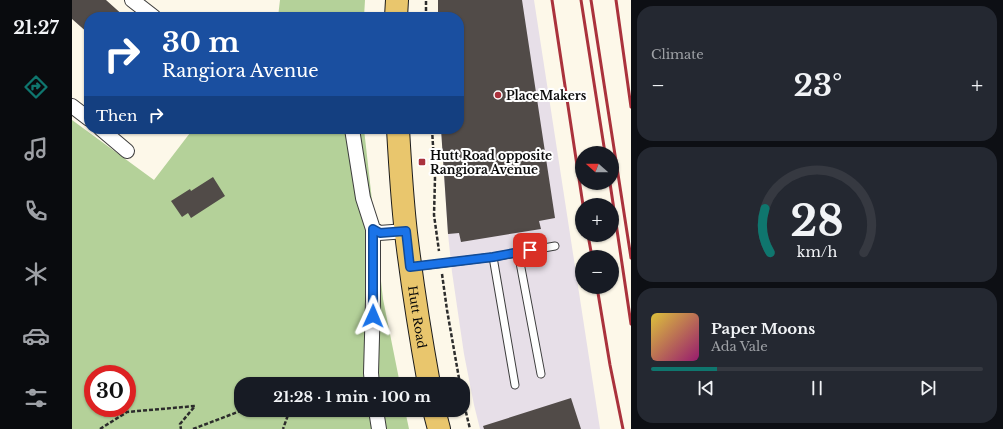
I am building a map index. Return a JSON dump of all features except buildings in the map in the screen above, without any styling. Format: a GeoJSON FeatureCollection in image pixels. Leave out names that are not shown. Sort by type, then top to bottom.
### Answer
{"type":"FeatureCollection","features":[{"type":"Feature","properties":{"kind":"main road"},"geometry":{"type":"LineString","coordinates":[[396,12],[397,0]]}},
{"type":"Feature","properties":{"kind":"main road","name":"Hutt Road"},"geometry":{"type":"LineString","coordinates":[[398,134],[410,267],[428,377]]}},
{"type":"Feature","properties":{"kind":"main road"},"geometry":{"type":"LineString","coordinates":[[435,417],[438,429]]}},
{"type":"Feature","properties":{"kind":"street"},"geometry":{"type":"LineString","coordinates":[[132,0],[148,12]]}},
{"type":"Feature","properties":{"kind":"street"},"geometry":{"type":"LineString","coordinates":[[72,106],[84,115]]}},
{"type":"Feature","properties":{"kind":"street"},"geometry":{"type":"LineString","coordinates":[[107,134],[128,151]]}},
{"type":"Feature","properties":{"kind":"street"},"geometry":{"type":"LineString","coordinates":[[353,134],[363,198],[373,229],[371,377]]}},
{"type":"Feature","properties":{"kind":"street"},"geometry":{"type":"LineString","coordinates":[[373,229],[380,233],[406,231]]}},
{"type":"Feature","properties":{"kind":"street"},"geometry":{"type":"LineString","coordinates":[[377,417],[379,429]]}},
{"type":"Feature","properties":{"kind":"lane"},"geometry":{"type":"LineString","coordinates":[[410,267],[493,257],[554,246]]}},
{"type":"Feature","properties":{"kind":"lane"},"geometry":{"type":"LineString","coordinates":[[518,252],[541,374]]}},
{"type":"Feature","properties":{"kind":"lane"},"geometry":{"type":"LineString","coordinates":[[493,257],[515,385]]}},
{"type":"Feature","properties":{"kind":"path"},"geometry":{"type":"LineString","coordinates":[[426,0],[426,12]]}},
{"type":"Feature","properties":{"kind":"path"},"geometry":{"type":"LineString","coordinates":[[100,429],[127,412],[195,406],[180,424],[181,429]]}},
{"type":"Feature","properties":{"kind":"path"},"geometry":{"type":"LineString","coordinates":[[193,429],[234,413]]}},
{"type":"Feature","properties":{"kind":"path"},"geometry":{"type":"LineString","coordinates":[[283,429],[287,417]]}},
{"type":"Feature","properties":{"kind":"path"},"geometry":{"type":"LineString","coordinates":[[467,417],[470,429]]}},
{"type":"Feature","properties":{"kind":"shaded area"},"geometry":{"type":"Polygon","coordinates":[[[438,0],[534,0],[575,266],[575,294],[579,294],[600,429],[480,429],[464,354],[452,272],[441,134],[464,134],[464,12],[438,12],[438,0]]]}},
{"type":"Feature","properties":{"kind":"green space"},"geometry":{"type":"Polygon","coordinates":[[[280,0],[365,0],[364,12],[279,12],[280,0]]]}},
{"type":"Feature","properties":{"kind":"green space"},"geometry":{"type":"Polygon","coordinates":[[[72,120],[84,129],[84,134],[91,134],[154,180],[189,134],[365,134],[383,299],[399,377],[234,377],[234,417],[406,417],[409,429],[72,429],[72,120]]]}},
{"type":"Feature","properties":{"kind":"railway"},"geometry":{"type":"LineString","coordinates":[[552,0],[582,198]]}},
{"type":"Feature","properties":{"kind":"railway"},"geometry":{"type":"LineString","coordinates":[[581,0],[604,146]]}},
{"type":"Feature","properties":{"kind":"railway"},"geometry":{"type":"LineString","coordinates":[[591,0],[631,258]]}},
{"type":"Feature","properties":{"kind":"railway"},"geometry":{"type":"LineString","coordinates":[[616,0],[631,107]]}},
{"type":"Feature","properties":{"kind":"railway"},"geometry":{"type":"LineString","coordinates":[[611,190],[631,324]]}},
{"type":"Feature","properties":{"kind":"railway"},"geometry":{"type":"LineString","coordinates":[[589,242],[591,250]]}},
{"type":"Feature","properties":{"kind":"railway"},"geometry":{"type":"LineString","coordinates":[[598,294],[610,365],[623,429]]}},
{"type":"Feature","properties":{"kind":"place","name":"PlaceMakers"},"geometry":{"type":"Point","coordinates":[498,95]}},
{"type":"Feature","properties":{"kind":"place","name":"Hutt Road opposite Rangiora Avenue"},"geometry":{"type":"Point","coordinates":[422,162]}},
{"type":"Feature","properties":{"kind":"route"},"geometry":{"type":"LineString","coordinates":[[373,316],[373,229],[380,233],[406,231],[410,267],[493,257],[530,250]]}}]}
